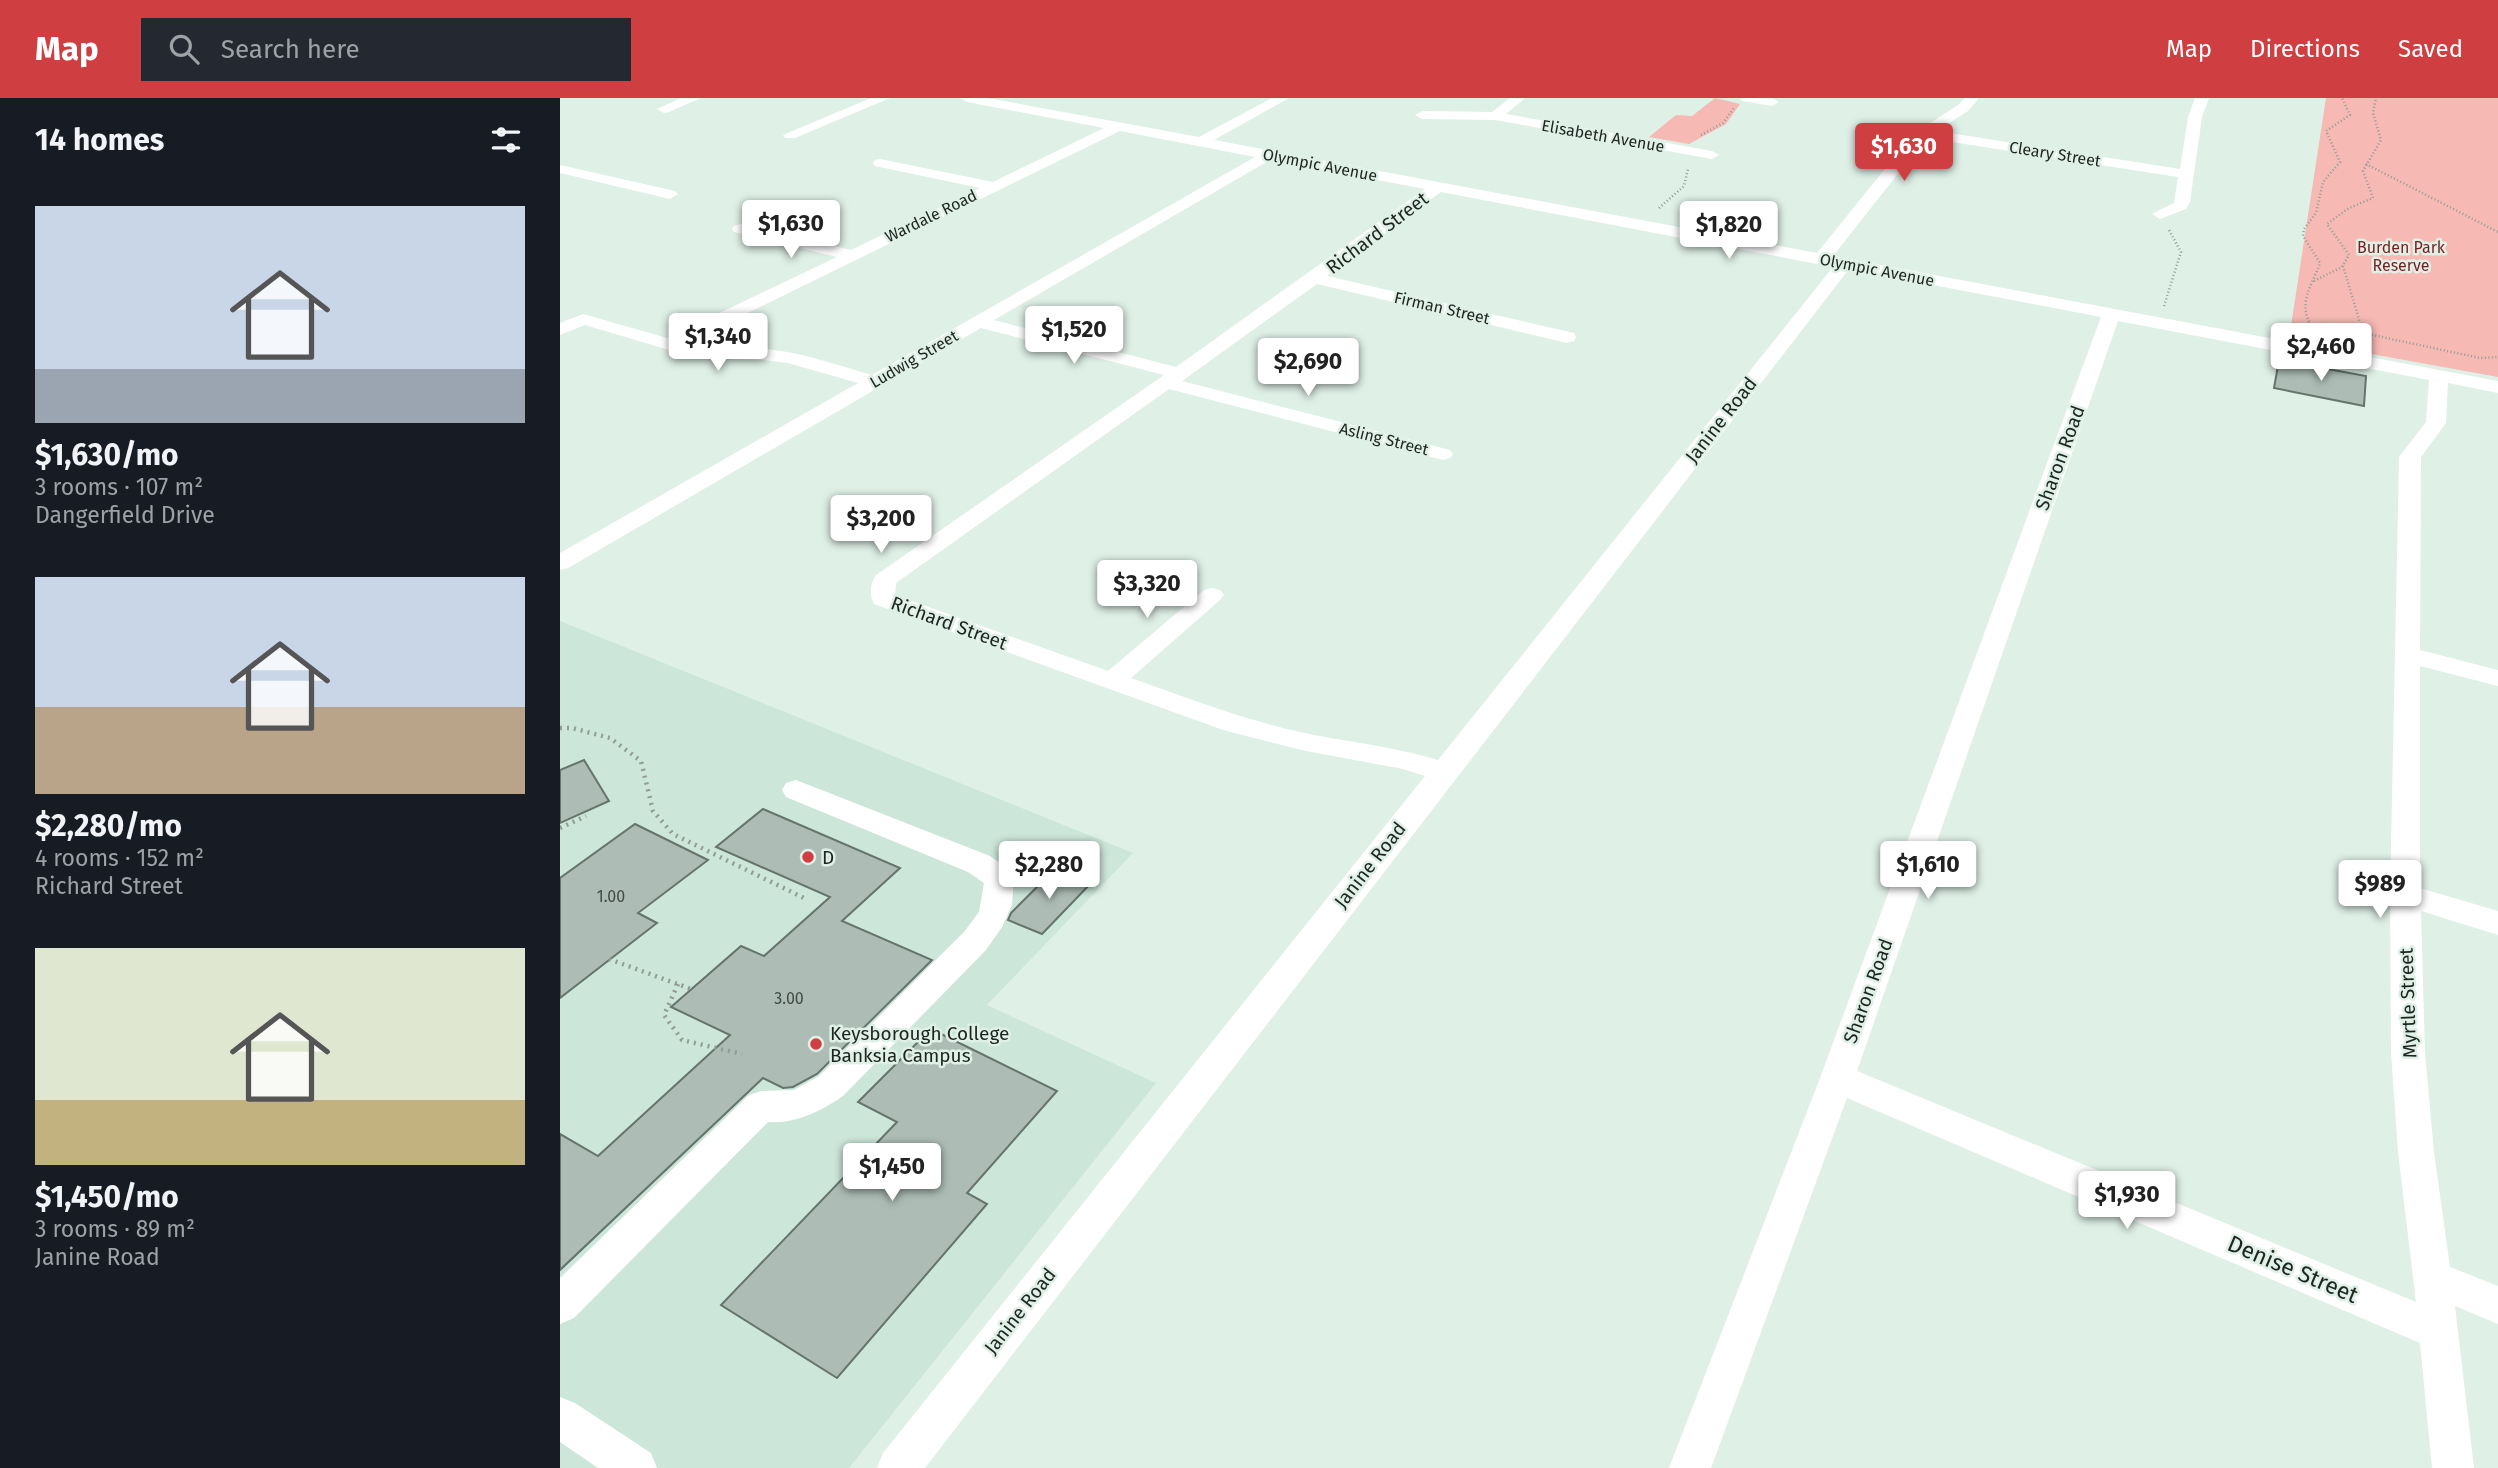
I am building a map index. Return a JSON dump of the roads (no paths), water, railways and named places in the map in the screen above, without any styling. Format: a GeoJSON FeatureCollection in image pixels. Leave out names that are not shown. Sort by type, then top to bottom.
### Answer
{"type":"FeatureCollection","features":[{"type":"Feature","properties":{"kind":"street"},"geometry":{"type":"LineString","coordinates":[[664,109],[694,98]]}},
{"type":"Feature","properties":{"kind":"street"},"geometry":{"type":"LineString","coordinates":[[790,135],[883,98]]}},
{"type":"Feature","properties":{"kind":"street","name":"Olympic Avenue"},"geometry":{"type":"LineString","coordinates":[[967,98],[2498,387]]}},
{"type":"Feature","properties":{"kind":"street"},"geometry":{"type":"LineString","coordinates":[[1201,142],[1282,98]]}},
{"type":"Feature","properties":{"kind":"street"},"geometry":{"type":"LineString","coordinates":[[1495,116],[1518,98]]}},
{"type":"Feature","properties":{"kind":"street"},"geometry":{"type":"LineString","coordinates":[[1747,98],[1772,102]]}},
{"type":"Feature","properties":{"kind":"street","name":"Janine Road"},"geometry":{"type":"LineString","coordinates":[[898,1468],[1443,772],[1832,262],[1923,133],[1963,108],[1972,98]]}},
{"type":"Feature","properties":{"kind":"street"},"geometry":{"type":"LineString","coordinates":[[2160,214],[2180,206],[2194,117],[2202,98]]}},
{"type":"Feature","properties":{"kind":"street","name":"Elisabeth Avenue"},"geometry":{"type":"LineString","coordinates":[[1422,115],[1495,116],[1712,155]]}},
{"type":"Feature","properties":{"kind":"street","name":"Wardale Road"},"geometry":{"type":"LineString","coordinates":[[667,345],[1119,127]]}},
{"type":"Feature","properties":{"kind":"street","name":"Cleary Street"},"geometry":{"type":"LineString","coordinates":[[1923,133],[2186,174]]}},
{"type":"Feature","properties":{"kind":"street","name":"Ludwig Street"},"geometry":{"type":"LineString","coordinates":[[560,563],[1268,155]]}},
{"type":"Feature","properties":{"kind":"street"},"geometry":{"type":"LineString","coordinates":[[880,163],[992,186]]}},
{"type":"Feature","properties":{"kind":"street"},"geometry":{"type":"LineString","coordinates":[[560,169],[670,194]]}},
{"type":"Feature","properties":{"kind":"street","name":"Richard Street"},"geometry":{"type":"LineString","coordinates":[[1438,187],[1316,279],[1170,377],[884,580],[883,599],[1232,724],[1301,741],[1406,760],[1443,772]]}},
{"type":"Feature","properties":{"kind":"street"},"geometry":{"type":"LineString","coordinates":[[740,229],[851,255]]}},
{"type":"Feature","properties":{"kind":"street","name":"Firman Street"},"geometry":{"type":"LineString","coordinates":[[1316,279],[1567,337]]}},
{"type":"Feature","properties":{"kind":"street","name":"Sharon Road"},"geometry":{"type":"LineString","coordinates":[[1690,1468],[1837,1078],[2111,315]]}},
{"type":"Feature","properties":{"kind":"street"},"geometry":{"type":"LineString","coordinates":[[560,330],[583,319],[696,352],[763,354],[790,358],[875,382]]}},
{"type":"Feature","properties":{"kind":"street","name":"Asling Street"},"geometry":{"type":"LineString","coordinates":[[980,322],[1443,454]]}},
{"type":"Feature","properties":{"kind":"street","name":"Myrtle Street"},"geometry":{"type":"LineString","coordinates":[[2439,376],[2436,423],[2410,457],[2405,895],[2409,1053],[2416,1152],[2440,1331],[2453,1468]]}},
{"type":"Feature","properties":{"kind":"street"},"geometry":{"type":"LineString","coordinates":[[1113,680],[1212,594]]}},
{"type":"Feature","properties":{"kind":"street"},"geometry":{"type":"LineString","coordinates":[[2408,655],[2498,678]]}},
{"type":"Feature","properties":{"kind":"street"},"geometry":{"type":"LineString","coordinates":[[560,1305],[761,1106],[781,1110],[807,1102],[831,1086],[975,941],[993,917],[1001,897],[999,878],[979,864],[796,790]]}},
{"type":"Feature","properties":{"kind":"street"},"geometry":{"type":"LineString","coordinates":[[2405,895],[2498,923]]}},
{"type":"Feature","properties":{"kind":"street","name":"Denise Street"},"geometry":{"type":"LineString","coordinates":[[1837,1078],[2440,1331]]}},
{"type":"Feature","properties":{"kind":"street"},"geometry":{"type":"LineString","coordinates":[[2432,1278],[2498,1305]]}},
{"type":"Feature","properties":{"kind":"street"},"geometry":{"type":"LineString","coordinates":[[560,1418],[636,1468]]}},
{"type":"Feature","properties":{"kind":"place","name":"D"},"geometry":{"type":"Point","coordinates":[808,857]}},
{"type":"Feature","properties":{"kind":"place","name":"Keysborough College Banksia Campus"},"geometry":{"type":"Point","coordinates":[816,1044]}},
{"type":"Feature","properties":{"kind":"park label","name":"Burden Park Reserve"},"geometry":{"type":"Point","coordinates":[2401,256]}}]}
